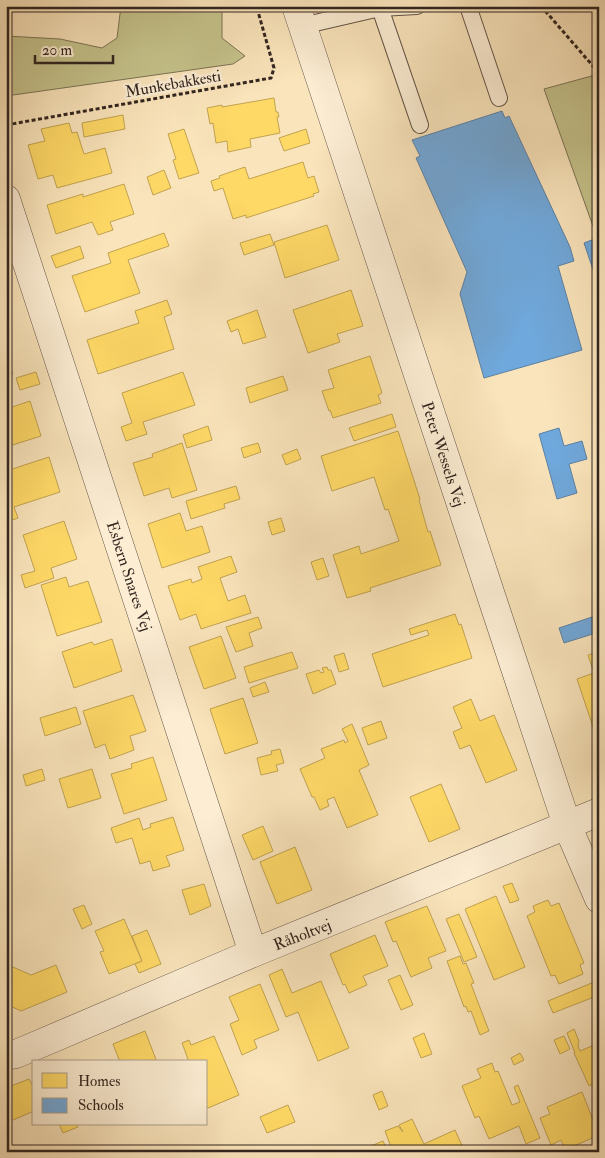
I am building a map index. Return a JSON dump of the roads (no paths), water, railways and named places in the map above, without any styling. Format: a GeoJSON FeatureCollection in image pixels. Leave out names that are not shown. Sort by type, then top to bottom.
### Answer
{"type":"FeatureCollection","features":[{"type":"Feature","properties":{"kind":"street","name":"Peter Wessels Vej"},"geometry":{"type":"LineString","coordinates":[[299,16],[567,825],[599,898]]}},
{"type":"Feature","properties":{"kind":"street","name":"Esbern Snares Vej"},"geometry":{"type":"LineString","coordinates":[[6,199],[253,953]]}},
{"type":"Feature","properties":{"kind":"street","name":"Råholtvej"},"geometry":{"type":"LineString","coordinates":[[6,1056],[16,1054],[253,953],[599,812]]}},
{"type":"Feature","properties":{"kind":"lane"},"geometry":{"type":"LineString","coordinates":[[299,16],[417,6]]}},
{"type":"Feature","properties":{"kind":"lane"},"geometry":{"type":"LineString","coordinates":[[468,6],[499,98]]}},
{"type":"Feature","properties":{"kind":"lane"},"geometry":{"type":"LineString","coordinates":[[380,8],[420,125]]}}]}
